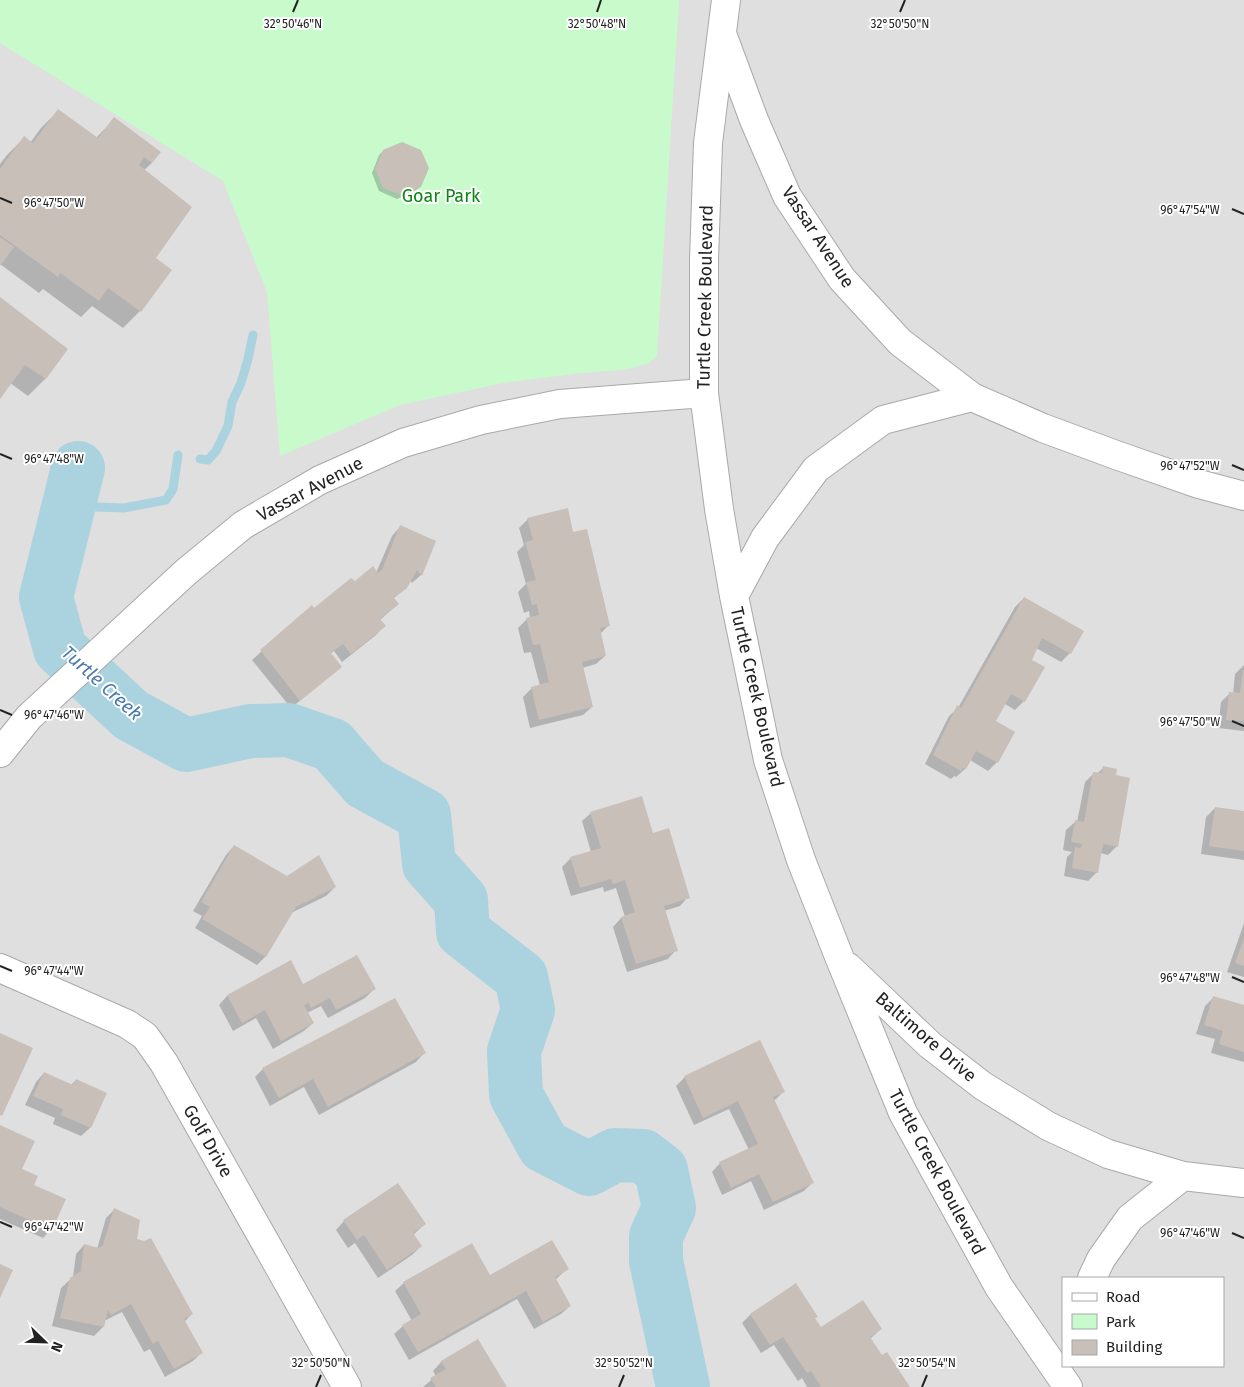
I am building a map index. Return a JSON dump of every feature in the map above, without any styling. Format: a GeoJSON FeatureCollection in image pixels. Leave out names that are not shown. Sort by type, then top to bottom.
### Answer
{"type":"FeatureCollection","features":[{"type":"Feature","properties":{"kind":"street","name":"Turtle Creek Boulevard"},"geometry":{"type":"LineString","coordinates":[[726,0],[708,143],[704,260],[704,393],[734,596],[768,760],[801,860],[902,1113],[999,1287],[1068,1379]]}},
{"type":"Feature","properties":{"kind":"street","name":"Vassar Avenue"},"geometry":{"type":"LineString","coordinates":[[723,35],[754,120],[787,196],[842,279],[900,342],[972,397],[1043,428],[1116,455],[1199,484],[1244,496]]}},
{"type":"Feature","properties":{"kind":"street","name":"Vassar Avenue"},"geometry":{"type":"LineString","coordinates":[[0,753],[29,717],[186,572],[243,525],[320,480],[403,443],[481,420],[560,404],[704,393]]}},
{"type":"Feature","properties":{"kind":"street"},"geometry":{"type":"LineString","coordinates":[[734,596],[765,538],[816,470],[883,420],[972,397]]}},
{"type":"Feature","properties":{"kind":"street","name":"Baltimore Drive"},"geometry":{"type":"LineString","coordinates":[[840,959],[930,1045],[983,1086],[1048,1126],[1108,1154],[1183,1176],[1244,1183]]}},
{"type":"Feature","properties":{"kind":"street","name":"Golf Drive"},"geometry":{"type":"LineString","coordinates":[[0,968],[127,1024],[145,1036],[164,1063],[347,1387]]}},
{"type":"Feature","properties":{"kind":"street"},"geometry":{"type":"LineString","coordinates":[[1092,1277],[1101,1259],[1130,1218],[1183,1176]]}},
{"type":"Feature","properties":{"kind":"shaded area"},"geometry":{"type":"Polygon","coordinates":[[[0,0],[1244,0],[1244,1387],[0,1387],[0,0]]]}},
{"type":"Feature","properties":{"kind":"green space","name":"Goar Park"},"geometry":{"type":"Polygon","coordinates":[[[0,0],[679,0],[657,356],[649,363],[629,369],[503,383],[400,405],[280,456],[267,292],[223,181],[0,43],[0,0]]]}},
{"type":"Feature","properties":{"kind":"building"},"geometry":{"type":"Polygon","coordinates":[[[58,109],[98,138],[114,117],[161,152],[152,163],[144,157],[139,165],[192,207],[156,258],[172,270],[141,312],[108,288],[99,301],[60,273],[58,277],[0,235],[0,169],[24,136],[33,143],[58,109]]]}},
{"type":"Feature","properties":{"kind":"building"},"geometry":{"type":"Polygon","coordinates":[[[402,142],[421,150],[429,168],[421,187],[401,195],[383,188],[375,169],[383,150],[402,142]]]}},
{"type":"Feature","properties":{"kind":"building"},"geometry":{"type":"Polygon","coordinates":[[[0,237],[14,247],[0,266],[0,237]]]}},
{"type":"Feature","properties":{"kind":"building"},"geometry":{"type":"Polygon","coordinates":[[[0,297],[68,349],[46,379],[25,365],[0,399],[0,297]]]}},
{"type":"Feature","properties":{"kind":"building"},"geometry":{"type":"Polygon","coordinates":[[[568,508],[573,532],[587,529],[610,626],[600,628],[606,656],[582,662],[593,707],[539,720],[531,687],[549,682],[540,644],[533,645],[526,618],[539,615],[537,604],[532,605],[526,582],[536,580],[525,542],[533,540],[527,518],[568,508]]]}},
{"type":"Feature","properties":{"kind":"building"},"geometry":{"type":"Polygon","coordinates":[[[400,525],[436,541],[422,576],[417,570],[407,588],[394,598],[399,604],[380,619],[386,626],[351,654],[343,644],[331,653],[342,667],[300,701],[260,650],[312,605],[314,608],[351,578],[355,581],[373,566],[378,573],[382,570],[400,525]]]}},
{"type":"Feature","properties":{"kind":"building"},"geometry":{"type":"Polygon","coordinates":[[[1024,597],[1084,631],[1071,654],[1042,638],[1032,660],[1045,667],[1025,702],[1011,694],[996,721],[1015,732],[998,763],[976,751],[966,769],[963,768],[961,771],[933,755],[957,705],[961,708],[1024,597]]]}},
{"type":"Feature","properties":{"kind":"building"},"geometry":{"type":"Polygon","coordinates":[[[1243,670],[1244,721],[1226,720],[1229,692],[1240,693],[1243,670]]]}},
{"type":"Feature","properties":{"kind":"building"},"geometry":{"type":"Polygon","coordinates":[[[1103,766],[1117,769],[1116,775],[1130,778],[1118,847],[1103,844],[1098,873],[1072,868],[1075,847],[1081,848],[1082,844],[1071,842],[1075,820],[1084,822],[1093,772],[1102,773],[1103,766]]]}},
{"type":"Feature","properties":{"kind":"building"},"geometry":{"type":"Polygon","coordinates":[[[642,796],[653,833],[669,828],[690,898],[664,906],[678,951],[636,964],[621,917],[635,912],[625,880],[613,884],[611,879],[580,888],[570,857],[601,848],[590,812],[642,796]]]}},
{"type":"Feature","properties":{"kind":"building"},"geometry":{"type":"Polygon","coordinates":[[[1215,807],[1244,811],[1244,851],[1209,846],[1215,807]]]}},
{"type":"Feature","properties":{"kind":"building"},"geometry":{"type":"Polygon","coordinates":[[[234,845],[287,876],[319,855],[336,887],[296,907],[266,957],[202,919],[210,907],[201,902],[234,845]]]}},
{"type":"Feature","properties":{"kind":"building"},"geometry":{"type":"Polygon","coordinates":[[[1244,938],[1244,966],[1235,963],[1244,938]]]}},
{"type":"Feature","properties":{"kind":"building"},"geometry":{"type":"Polygon","coordinates":[[[357,955],[376,989],[336,1010],[330,998],[311,1008],[309,1003],[304,1005],[314,1023],[281,1041],[265,1010],[242,1023],[227,995],[291,960],[303,984],[357,955]]]}},
{"type":"Feature","properties":{"kind":"building"},"geometry":{"type":"Polygon","coordinates":[[[1213,996],[1244,1005],[1244,1052],[1219,1044],[1223,1031],[1204,1025],[1213,996]]]}},
{"type":"Feature","properties":{"kind":"building"},"geometry":{"type":"Polygon","coordinates":[[[395,998],[426,1053],[328,1107],[313,1079],[279,1098],[262,1068],[395,998]]]}},
{"type":"Feature","properties":{"kind":"building"},"geometry":{"type":"Polygon","coordinates":[[[0,1033],[33,1048],[2,1116],[0,1115],[0,1033]]]}},
{"type":"Feature","properties":{"kind":"building"},"geometry":{"type":"Polygon","coordinates":[[[760,1040],[785,1092],[773,1097],[814,1183],[773,1202],[759,1174],[731,1188],[719,1162],[758,1144],[738,1101],[703,1118],[684,1076],[760,1040]]]}},
{"type":"Feature","properties":{"kind":"building"},"geometry":{"type":"Polygon","coordinates":[[[44,1072],[73,1085],[76,1079],[107,1093],[91,1128],[61,1115],[63,1109],[33,1096],[44,1072]]]}},
{"type":"Feature","properties":{"kind":"building"},"geometry":{"type":"Polygon","coordinates":[[[0,1125],[35,1141],[22,1169],[38,1176],[34,1185],[66,1199],[52,1230],[0,1207],[0,1125]]]}},
{"type":"Feature","properties":{"kind":"building"},"geometry":{"type":"Polygon","coordinates":[[[398,1183],[426,1224],[413,1233],[422,1246],[387,1270],[364,1235],[357,1240],[343,1220],[398,1183]]]}},
{"type":"Feature","properties":{"kind":"building"},"geometry":{"type":"Polygon","coordinates":[[[114,1208],[140,1220],[137,1239],[144,1241],[151,1238],[193,1314],[184,1319],[203,1353],[174,1369],[158,1341],[153,1344],[131,1304],[111,1315],[108,1310],[104,1327],[60,1318],[70,1278],[81,1271],[84,1244],[99,1248],[103,1245],[114,1208]]]}},
{"type":"Feature","properties":{"kind":"building"},"geometry":{"type":"Polygon","coordinates":[[[552,1240],[569,1269],[555,1277],[571,1306],[543,1322],[526,1291],[418,1352],[402,1325],[421,1314],[403,1282],[472,1243],[490,1275],[552,1240]]]}},
{"type":"Feature","properties":{"kind":"building"},"geometry":{"type":"Polygon","coordinates":[[[0,1264],[13,1270],[0,1298],[0,1264]]]}},
{"type":"Feature","properties":{"kind":"building"},"geometry":{"type":"Polygon","coordinates":[[[796,1283],[818,1317],[815,1318],[821,1327],[863,1300],[882,1329],[870,1337],[882,1355],[887,1352],[910,1387],[821,1387],[811,1371],[807,1373],[783,1337],[770,1345],[750,1314],[796,1283]]]}},
{"type":"Feature","properties":{"kind":"building"},"geometry":{"type":"Polygon","coordinates":[[[478,1339],[507,1387],[436,1387],[430,1378],[446,1369],[441,1361],[478,1339]]]}},
{"type":"Feature","properties":{"kind":"waterway"},"geometry":{"type":"LineString","coordinates":[[200,459],[208,460],[216,451],[228,426],[232,402],[241,383],[253,335]]}},
{"type":"Feature","properties":{"kind":"waterway"},"geometry":{"type":"LineString","coordinates":[[69,506],[124,508],[166,500],[173,489],[178,455]]}},
{"type":"Feature","properties":{"kind":"waterway","name":"Turtle Creek"},"geometry":{"type":"LineString","coordinates":[[78,468],[46,597],[60,649],[131,715],[186,745],[251,731],[289,730],[332,745],[365,783],[424,815],[429,864],[461,900],[463,932],[521,977],[528,1010],[514,1051],[516,1095],[544,1146],[589,1169],[615,1155],[643,1156],[661,1170],[669,1208],[656,1236],[656,1261],[683,1387]]}}]}
